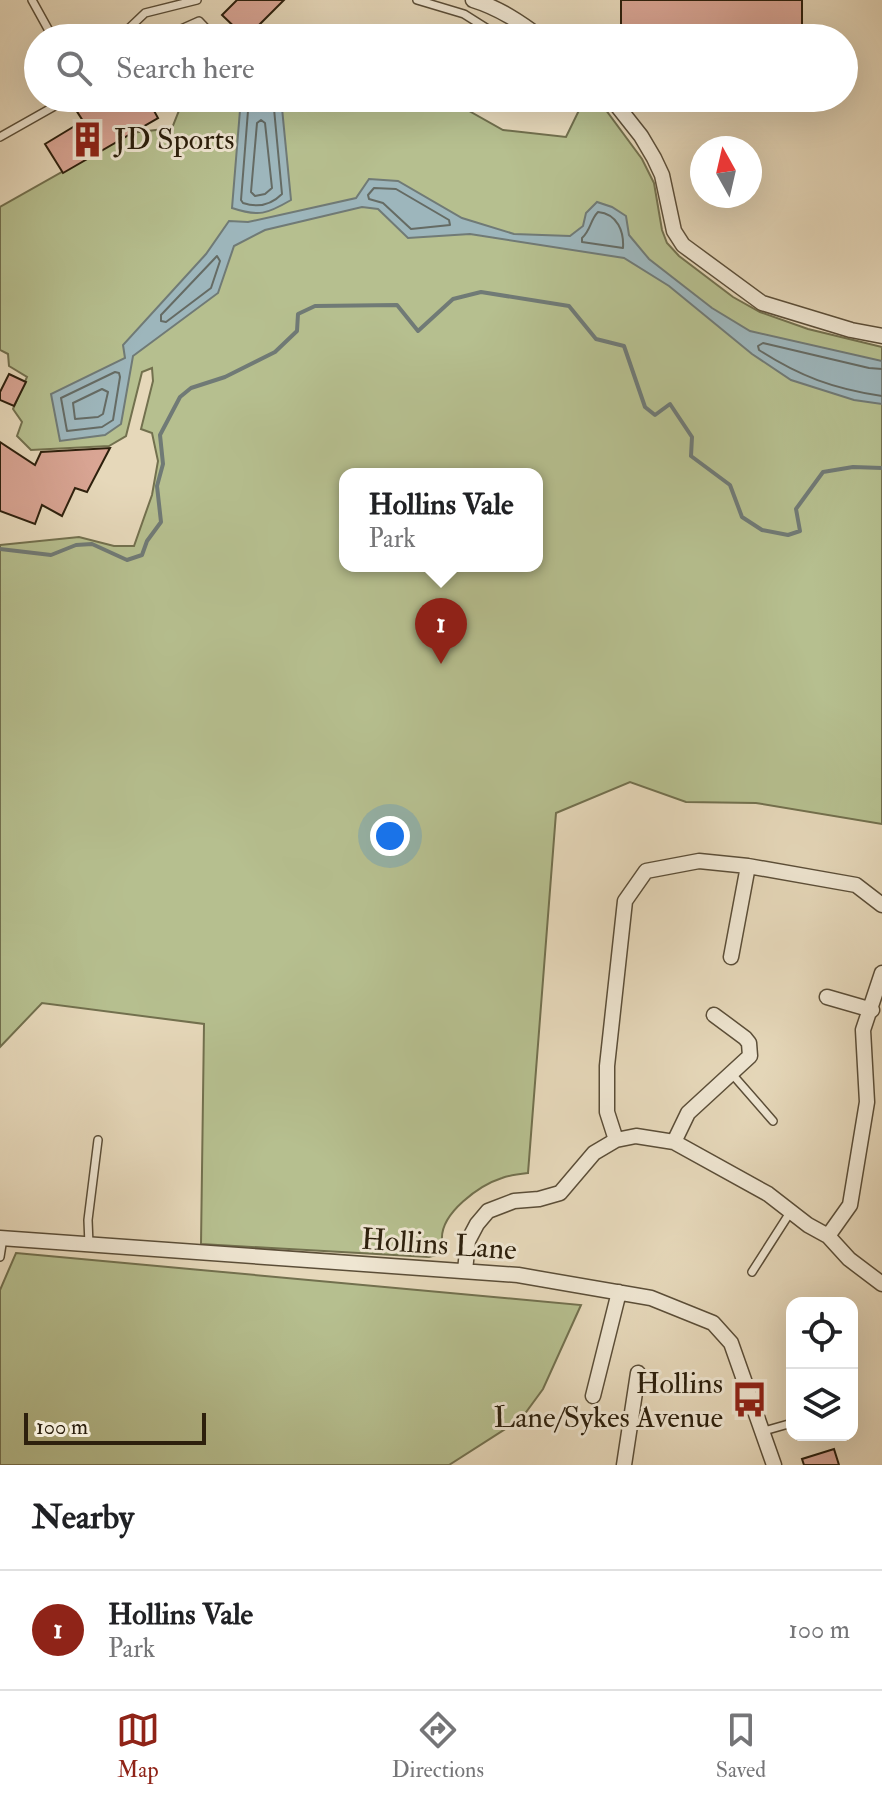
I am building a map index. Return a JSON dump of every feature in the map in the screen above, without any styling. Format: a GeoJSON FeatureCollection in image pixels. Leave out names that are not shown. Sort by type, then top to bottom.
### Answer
{"type":"FeatureCollection","features":[{"type":"Feature","properties":{"kind":"street"},"geometry":{"type":"LineString","coordinates":[[473,0],[489,5],[522,24]]}},
{"type":"Feature","properties":{"kind":"street"},"geometry":{"type":"LineString","coordinates":[[622,112],[641,136],[662,175],[674,231],[683,245],[762,303],[851,330],[882,336]]}},
{"type":"Feature","properties":{"kind":"street"},"geometry":{"type":"LineString","coordinates":[[616,1140],[607,1112],[607,1066],[625,901],[646,871],[699,861],[748,866],[856,885],[882,905]]}},
{"type":"Feature","properties":{"kind":"street"},"geometry":{"type":"LineString","coordinates":[[731,957],[748,866]]}},
{"type":"Feature","properties":{"kind":"street"},"geometry":{"type":"LineString","coordinates":[[828,1236],[850,1205],[867,1102],[863,1030],[882,973]]}},
{"type":"Feature","properties":{"kind":"street"},"geometry":{"type":"LineString","coordinates":[[827,997],[872,1010]]}},
{"type":"Feature","properties":{"kind":"street"},"geometry":{"type":"LineString","coordinates":[[674,1142],[679,1126],[702,1097],[750,1056],[749,1043],[714,1015]]}},
{"type":"Feature","properties":{"kind":"street"},"geometry":{"type":"LineString","coordinates":[[465,1271],[468,1241],[488,1211],[514,1201],[560,1193],[594,1153],[616,1140],[636,1136],[674,1142],[768,1194],[808,1225],[828,1236],[849,1259],[882,1284]]}},
{"type":"Feature","properties":{"kind":"street","name":"Hollins Lane"},"geometry":{"type":"LineString","coordinates":[[2,1238],[518,1275],[651,1298],[713,1323],[731,1343],[774,1465]]}},
{"type":"Feature","properties":{"kind":"street"},"geometry":{"type":"LineString","coordinates":[[593,1396],[619,1292]]}},
{"type":"Feature","properties":{"kind":"street"},"geometry":{"type":"LineString","coordinates":[[624,1465],[638,1373]]}},
{"type":"Feature","properties":{"kind":"lane"},"geometry":{"type":"LineString","coordinates":[[32,0],[45,24]]}},
{"type":"Feature","properties":{"kind":"lane"},"geometry":{"type":"LineString","coordinates":[[133,24],[145,13],[197,0]]}},
{"type":"Feature","properties":{"kind":"lane"},"geometry":{"type":"LineString","coordinates":[[417,0],[464,14],[480,24]]}},
{"type":"Feature","properties":{"kind":"lane"},"geometry":{"type":"LineString","coordinates":[[0,137],[44,112]]}},
{"type":"Feature","properties":{"kind":"lane"},"geometry":{"type":"LineString","coordinates":[[732,1074],[773,1121]]}},
{"type":"Feature","properties":{"kind":"lane"},"geometry":{"type":"LineString","coordinates":[[89,1245],[88,1220],[98,1140]]}},
{"type":"Feature","properties":{"kind":"lane"},"geometry":{"type":"LineString","coordinates":[[752,1272],[791,1211]]}},
{"type":"Feature","properties":{"kind":"lane"},"geometry":{"type":"LineString","coordinates":[[0,1257],[2,1238]]}},
{"type":"Feature","properties":{"kind":"lane"},"geometry":{"type":"LineString","coordinates":[[764,1431],[786,1425]]}},
{"type":"Feature","properties":{"kind":"green space"},"geometry":{"type":"Polygon","coordinates":[[[178,112],[471,112],[503,130],[566,137],[578,112],[607,112],[642,159],[654,183],[662,230],[667,243],[679,256],[733,297],[760,312],[808,329],[882,347],[882,824],[756,803],[686,802],[630,782],[556,813],[528,1173],[493,1182],[463,1202],[454,1210],[443,1230],[442,1242],[447,1252],[429,1257],[201,1244],[204,1024],[42,1003],[0,1047],[0,545],[79,537],[114,546],[134,546],[152,495],[158,461],[152,433],[141,429],[153,381],[152,368],[142,372],[126,436],[109,446],[31,450],[17,436],[22,422],[13,409],[27,377],[9,366],[8,354],[0,350],[0,207],[131,133],[172,128],[178,112]]]}},
{"type":"Feature","properties":{"kind":"green space"},"geometry":{"type":"Polygon","coordinates":[[[16,1253],[581,1305],[543,1389],[521,1419],[449,1465],[0,1465],[0,1290],[16,1253]]]}},
{"type":"Feature","properties":{"kind":"water"},"geometry":{"type":"Polygon","coordinates":[[[240,112],[282,112],[291,200],[263,213],[232,208],[240,112]]]}},
{"type":"Feature","properties":{"kind":"water"},"geometry":{"type":"Polygon","coordinates":[[[369,179],[398,181],[462,218],[514,234],[570,236],[583,226],[586,213],[597,202],[612,207],[626,216],[629,235],[649,259],[712,308],[750,331],[882,361],[882,404],[854,400],[791,380],[752,354],[669,286],[624,258],[470,234],[408,238],[378,209],[362,207],[265,230],[234,246],[218,293],[133,356],[121,424],[105,435],[60,441],[51,394],[125,358],[123,345],[206,254],[229,221],[248,222],[356,198],[369,179]]]}},
{"type":"Feature","properties":{"kind":"building"},"geometry":{"type":"Polygon","coordinates":[[[237,0],[284,0],[260,24],[231,24],[222,15],[237,0]]]}},
{"type":"Feature","properties":{"kind":"building"},"geometry":{"type":"Polygon","coordinates":[[[621,0],[802,0],[802,24],[621,24],[621,0]]]}},
{"type":"Feature","properties":{"kind":"building","name":"JD Sports"},"geometry":{"type":"Polygon","coordinates":[[[77,112],[155,112],[158,118],[63,173],[45,144],[83,121],[77,112]]]}},
{"type":"Feature","properties":{"kind":"building"},"geometry":{"type":"Polygon","coordinates":[[[9,374],[26,382],[14,406],[0,400],[0,392],[9,374]]]}},
{"type":"Feature","properties":{"kind":"building"},"geometry":{"type":"Polygon","coordinates":[[[0,442],[35,465],[41,452],[110,448],[87,492],[75,488],[62,516],[42,505],[35,524],[0,511],[0,442]]]}},
{"type":"Feature","properties":{"kind":"building"},"geometry":{"type":"Polygon","coordinates":[[[834,1449],[839,1465],[804,1465],[802,1459],[834,1449]]]}},
{"type":"Feature","properties":{"kind":"waterway"},"geometry":{"type":"LineString","coordinates":[[0,549],[51,555],[76,545],[92,544],[127,560],[142,555],[147,541],[161,522],[157,486],[163,464],[160,435],[180,397],[191,388],[225,377],[275,352],[297,331],[298,314],[315,306],[397,305],[418,331],[453,299],[481,292],[569,306],[596,339],[624,346],[645,407],[655,415],[670,404],[692,437],[691,456],[730,485],[742,517],[762,530],[788,535],[800,531],[796,509],[823,472],[853,467],[882,468]]}},
{"type":"Feature","properties":{"kind":"place","name":"JD Sports"},"geometry":{"type":"Point","coordinates":[88,139]}},
{"type":"Feature","properties":{"kind":"place","name":"Hollins Vale"},"geometry":{"type":"Point","coordinates":[441,664]}},
{"type":"Feature","properties":{"kind":"place","name":"Hollins Lane/Sykes Avenue"},"geometry":{"type":"Point","coordinates":[749,1400]}}]}
